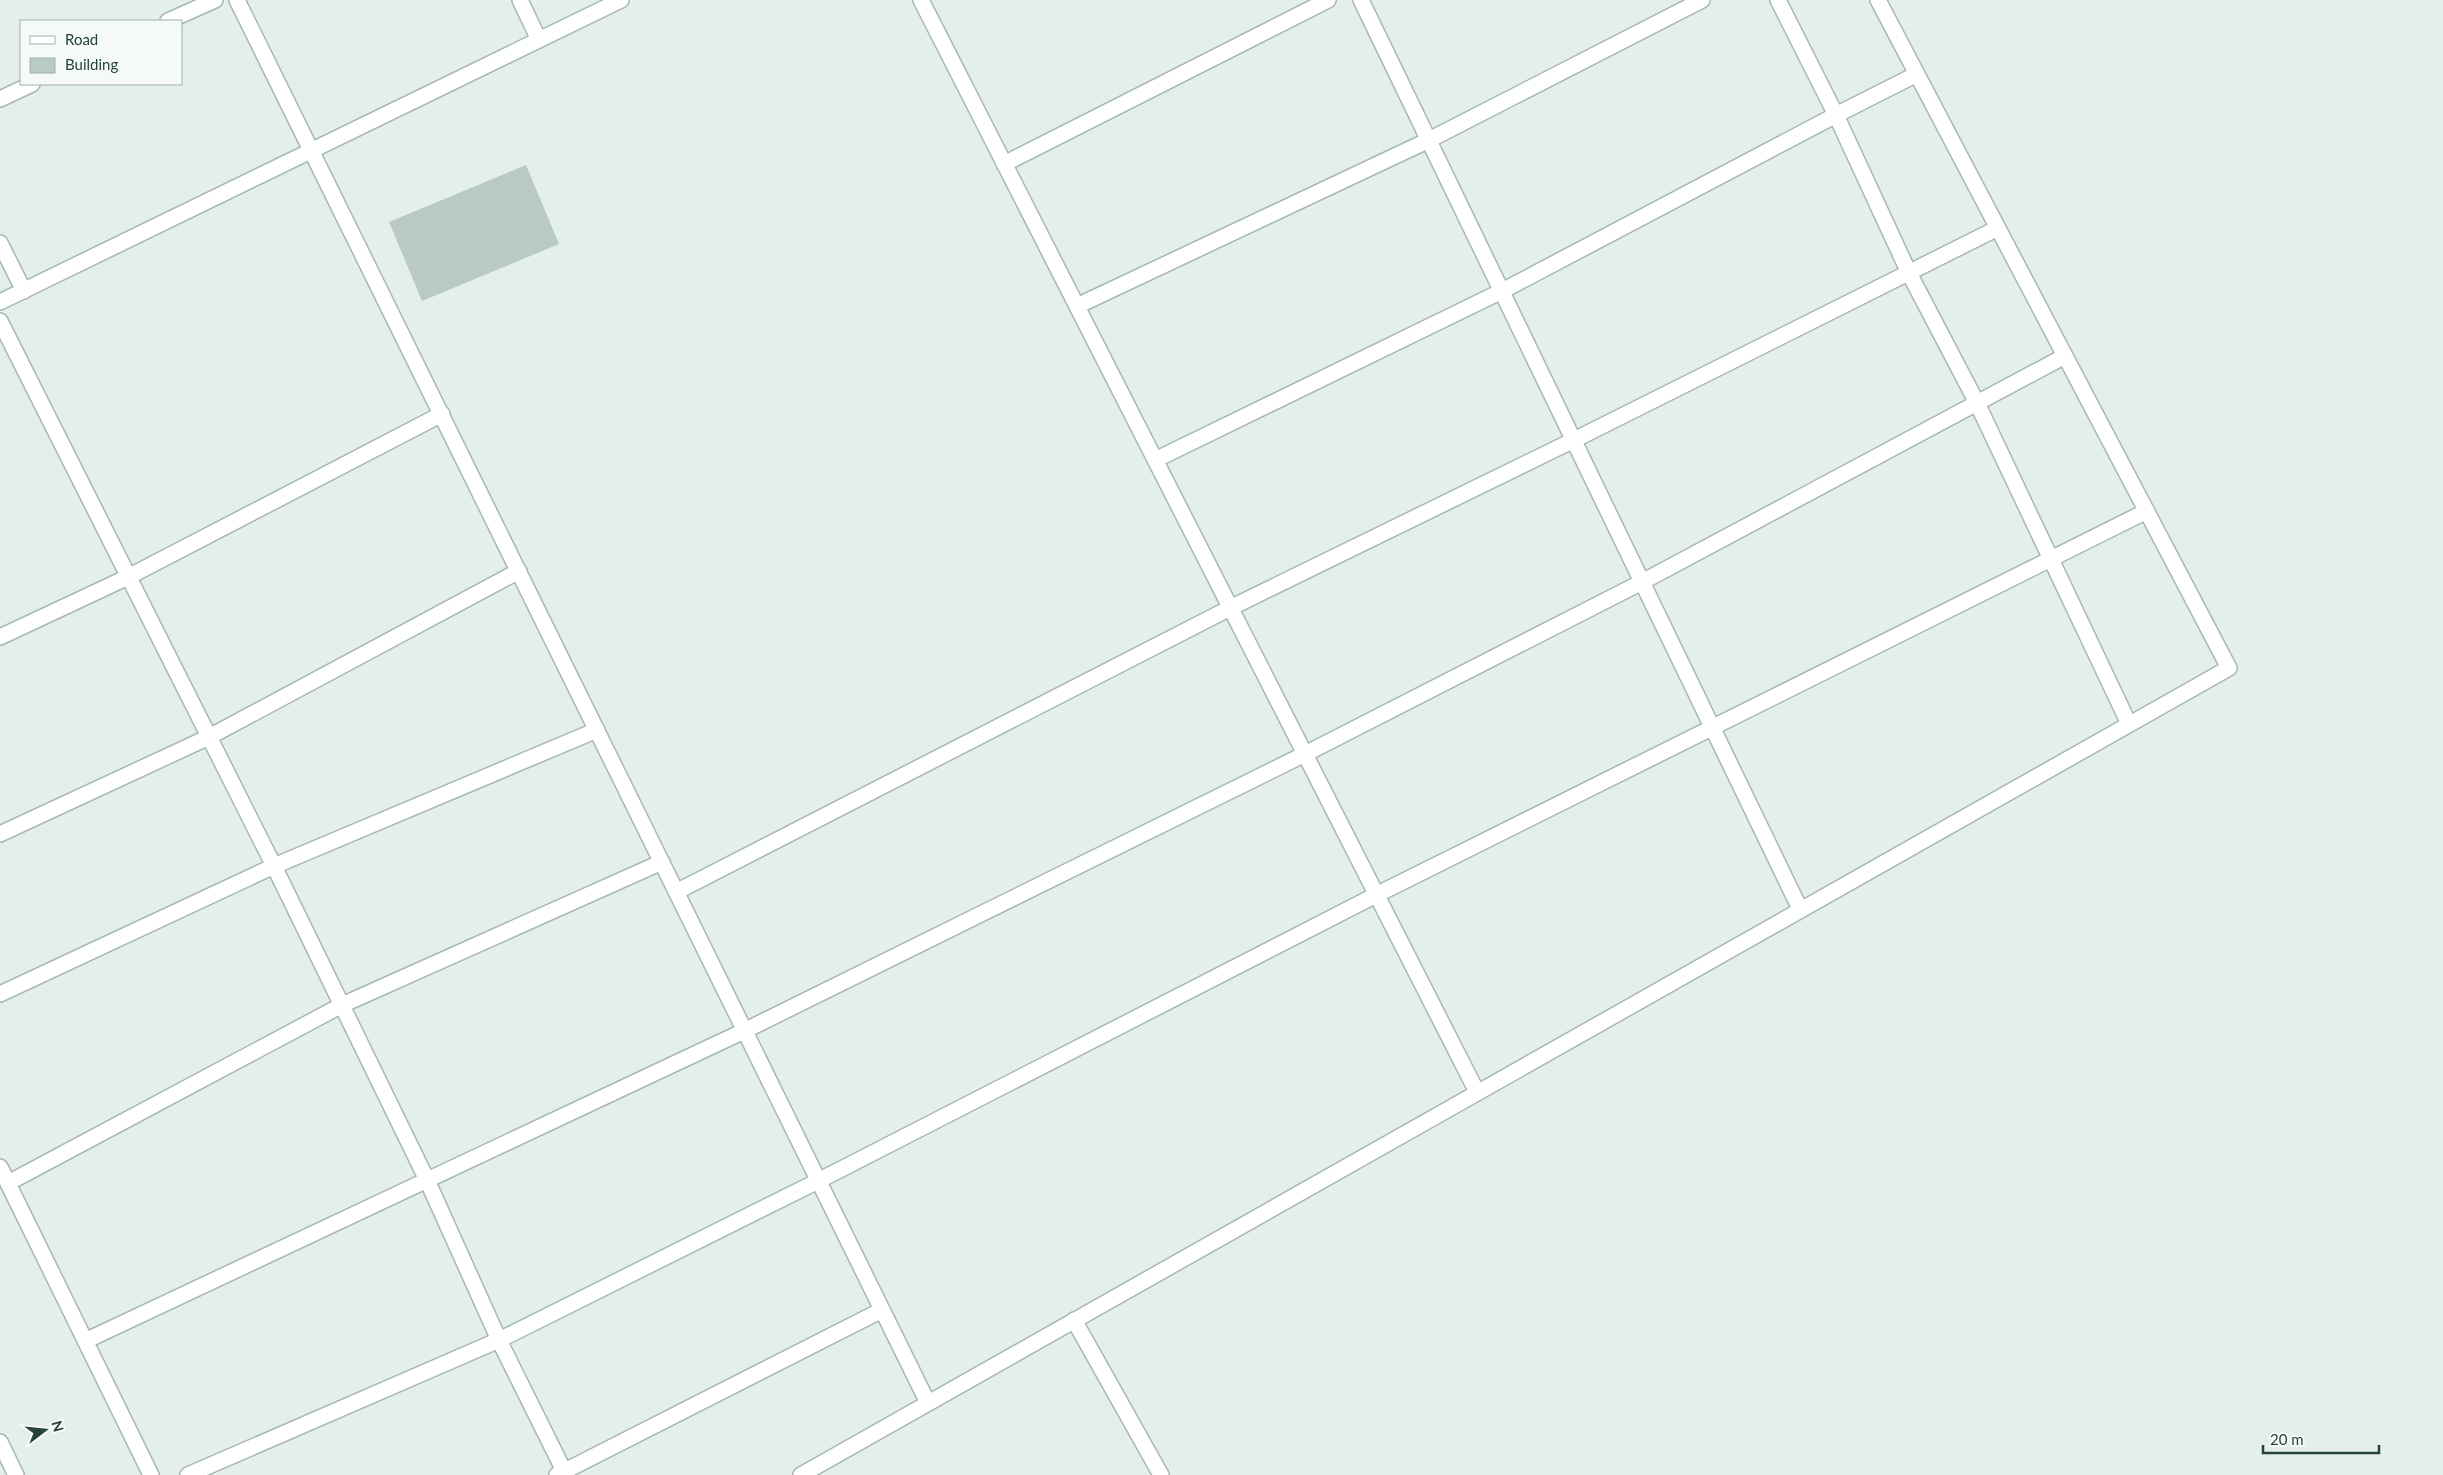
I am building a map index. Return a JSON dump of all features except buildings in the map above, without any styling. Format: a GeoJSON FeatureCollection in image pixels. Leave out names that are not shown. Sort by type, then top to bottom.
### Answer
{"type":"FeatureCollection","features":[{"type":"Feature","properties":{"kind":"street"},"geometry":{"type":"LineString","coordinates":[[170,20],[215,0]]}},
{"type":"Feature","properties":{"kind":"street"},"geometry":{"type":"LineString","coordinates":[[237,0],[928,1403]]}},
{"type":"Feature","properties":{"kind":"street"},"geometry":{"type":"LineString","coordinates":[[520,0],[539,40]]}},
{"type":"Feature","properties":{"kind":"street"},"geometry":{"type":"LineString","coordinates":[[0,302],[621,0]]}},
{"type":"Feature","properties":{"kind":"street"},"geometry":{"type":"LineString","coordinates":[[921,0],[1477,1092]]}},
{"type":"Feature","properties":{"kind":"street"},"geometry":{"type":"LineString","coordinates":[[1004,164],[1328,0]]}},
{"type":"Feature","properties":{"kind":"street"},"geometry":{"type":"LineString","coordinates":[[1361,0],[1800,909]]}},
{"type":"Feature","properties":{"kind":"street"},"geometry":{"type":"LineString","coordinates":[[1077,306],[1429,140],[1702,0]]}},
{"type":"Feature","properties":{"kind":"street"},"geometry":{"type":"LineString","coordinates":[[1778,0],[1836,115],[1909,272],[1977,403],[2129,724]]}},
{"type":"Feature","properties":{"kind":"street"},"geometry":{"type":"LineString","coordinates":[[801,1475],[2229,668],[1878,0]]}},
{"type":"Feature","properties":{"kind":"street"},"geometry":{"type":"LineString","coordinates":[[1155,460],[1502,291],[1917,74]]}},
{"type":"Feature","properties":{"kind":"street"},"geometry":{"type":"LineString","coordinates":[[0,99],[30,85]]}},
{"type":"Feature","properties":{"kind":"street"},"geometry":{"type":"LineString","coordinates":[[676,892],[1230,608],[1574,440],[1998,228]]}},
{"type":"Feature","properties":{"kind":"street"},"geometry":{"type":"LineString","coordinates":[[0,243],[24,291]]}},
{"type":"Feature","properties":{"kind":"street"},"geometry":{"type":"LineString","coordinates":[[0,321],[342,1005],[427,1180],[560,1473],[882,1310]]}},
{"type":"Feature","properties":{"kind":"street"},"geometry":{"type":"LineString","coordinates":[[85,1341],[744,1031],[1305,754],[1642,582],[2065,356]]}},
{"type":"Feature","properties":{"kind":"street"},"geometry":{"type":"LineString","coordinates":[[0,637],[128,577],[442,414]]}},
{"type":"Feature","properties":{"kind":"street"},"geometry":{"type":"LineString","coordinates":[[188,1475],[499,1340],[818,1181],[1376,895],[1713,729],[2147,511]]}},
{"type":"Feature","properties":{"kind":"street"},"geometry":{"type":"LineString","coordinates":[[0,834],[209,737],[519,571]]}},
{"type":"Feature","properties":{"kind":"street"},"geometry":{"type":"LineString","coordinates":[[0,994],[274,866],[597,730]]}},
{"type":"Feature","properties":{"kind":"street"},"geometry":{"type":"LineString","coordinates":[[8,1183],[342,1005],[662,862]]}},
{"type":"Feature","properties":{"kind":"street"},"geometry":{"type":"LineString","coordinates":[[0,1167],[151,1475]]}},
{"type":"Feature","properties":{"kind":"street"},"geometry":{"type":"LineString","coordinates":[[1074,1320],[1161,1475]]}},
{"type":"Feature","properties":{"kind":"street"},"geometry":{"type":"LineString","coordinates":[[0,1442],[16,1475]]}}]}
